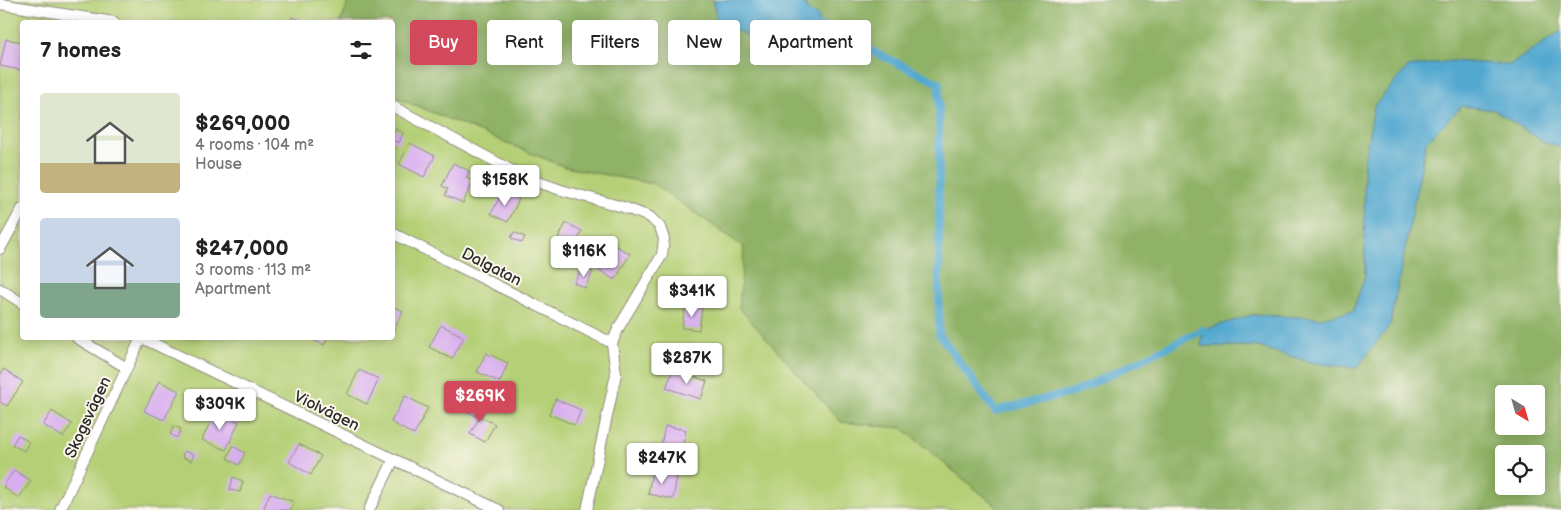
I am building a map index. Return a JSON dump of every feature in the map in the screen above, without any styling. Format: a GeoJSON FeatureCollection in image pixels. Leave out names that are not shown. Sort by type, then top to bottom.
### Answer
{"type":"FeatureCollection","features":[{"type":"Feature","properties":{"kind":"lane"},"geometry":{"type":"LineString","coordinates":[[0,4],[101,20]]}},
{"type":"Feature","properties":{"kind":"lane"},"geometry":{"type":"LineString","coordinates":[[395,108],[524,177],[560,190],[624,207],[650,217],[660,227],[664,239],[662,255],[619,327],[612,343],[616,374],[587,510]]}},
{"type":"Feature","properties":{"kind":"lane"},"geometry":{"type":"LineString","coordinates":[[0,249],[20,213]]}},
{"type":"Feature","properties":{"kind":"lane","name":"Dalgatan"},"geometry":{"type":"LineString","coordinates":[[395,234],[612,343]]}},
{"type":"Feature","properties":{"kind":"lane"},"geometry":{"type":"LineString","coordinates":[[0,289],[20,302]]}},
{"type":"Feature","properties":{"kind":"lane"},"geometry":{"type":"LineString","coordinates":[[80,340],[126,368]]}},
{"type":"Feature","properties":{"kind":"lane","name":"Skogsvägen"},"geometry":{"type":"LineString","coordinates":[[60,510],[141,340]]}},
{"type":"Feature","properties":{"kind":"lane","name":"Violvägen"},"geometry":{"type":"LineString","coordinates":[[146,340],[499,510]]}},
{"type":"Feature","properties":{"kind":"lane"},"geometry":{"type":"LineString","coordinates":[[369,510],[394,459]]}},
{"type":"Feature","properties":{"kind":"green space"},"geometry":{"type":"Polygon","coordinates":[[[0,0],[349,0],[342,20],[20,20],[20,340],[395,340],[395,97],[565,167],[654,184],[744,247],[740,308],[841,422],[902,428],[1001,510],[0,510],[0,0]]]}},
{"type":"Feature","properties":{"kind":"green space"},"geometry":{"type":"Polygon","coordinates":[[[349,0],[714,0],[714,10],[719,20],[668,20],[668,65],[740,65],[740,32],[750,37],[750,65],[871,65],[871,20],[816,20],[818,16],[810,12],[801,0],[1561,0],[1561,31],[1510,65],[1451,61],[1364,162],[1365,276],[1353,311],[1321,318],[1252,315],[1201,346],[1255,346],[1314,363],[1390,325],[1426,142],[1462,106],[1495,110],[1545,143],[1561,146],[1561,510],[1001,510],[902,428],[841,422],[739,308],[744,247],[654,184],[565,167],[395,97],[395,20],[342,20],[349,0]]]}},
{"type":"Feature","properties":{"kind":"water"},"geometry":{"type":"Polygon","coordinates":[[[714,0],[801,0],[810,12],[819,16],[819,20],[750,20],[750,37],[740,32],[740,20],[716,20],[714,0]]]}},
{"type":"Feature","properties":{"kind":"water"},"geometry":{"type":"Polygon","coordinates":[[[1561,31],[1561,146],[1545,143],[1495,110],[1462,106],[1426,142],[1390,325],[1357,368],[1314,363],[1255,346],[1201,346],[1203,330],[1252,315],[1321,318],[1353,311],[1365,276],[1364,162],[1374,106],[1408,67],[1451,61],[1510,65],[1561,31]]]}},
{"type":"Feature","properties":{"kind":"building"},"geometry":{"type":"Polygon","coordinates":[[[292,17],[302,20],[291,20],[292,17]]]}},
{"type":"Feature","properties":{"kind":"building"},"geometry":{"type":"Polygon","coordinates":[[[6,39],[20,42],[20,70],[0,66],[6,39]]]}},
{"type":"Feature","properties":{"kind":"building"},"geometry":{"type":"Polygon","coordinates":[[[396,129],[403,133],[399,143],[395,141],[396,129]]]}},
{"type":"Feature","properties":{"kind":"building"},"geometry":{"type":"Polygon","coordinates":[[[410,143],[435,156],[424,177],[399,164],[410,143]]]}},
{"type":"Feature","properties":{"kind":"building"},"geometry":{"type":"Polygon","coordinates":[[[453,163],[469,171],[466,178],[473,181],[463,203],[445,195],[448,189],[442,186],[453,163]]]}},
{"type":"Feature","properties":{"kind":"building"},"geometry":{"type":"Polygon","coordinates":[[[503,191],[519,199],[508,222],[491,214],[503,191]]]}},
{"type":"Feature","properties":{"kind":"building"},"geometry":{"type":"Polygon","coordinates":[[[566,223],[582,231],[571,253],[555,244],[566,223]]]}},
{"type":"Feature","properties":{"kind":"building"},"geometry":{"type":"Polygon","coordinates":[[[514,232],[525,237],[522,243],[511,238],[514,232]]]}},
{"type":"Feature","properties":{"kind":"building"},"geometry":{"type":"Polygon","coordinates":[[[609,242],[630,254],[615,280],[594,267],[609,242]]]}},
{"type":"Feature","properties":{"kind":"building"},"geometry":{"type":"Polygon","coordinates":[[[582,267],[593,272],[585,288],[574,283],[582,267]]]}},
{"type":"Feature","properties":{"kind":"building"},"geometry":{"type":"Polygon","coordinates":[[[685,306],[702,308],[699,330],[682,328],[685,306]]]}},
{"type":"Feature","properties":{"kind":"building"},"geometry":{"type":"Polygon","coordinates":[[[395,307],[403,311],[395,328],[395,307]]]}},
{"type":"Feature","properties":{"kind":"building"},"geometry":{"type":"Polygon","coordinates":[[[441,325],[464,337],[452,359],[429,347],[441,325]]]}},
{"type":"Feature","properties":{"kind":"building"},"geometry":{"type":"Polygon","coordinates":[[[313,340],[327,340],[324,345],[313,340]]]}},
{"type":"Feature","properties":{"kind":"building"},"geometry":{"type":"Polygon","coordinates":[[[486,353],[508,363],[500,382],[477,372],[486,353]]]}},
{"type":"Feature","properties":{"kind":"building"},"geometry":{"type":"Polygon","coordinates":[[[4,369],[23,382],[7,406],[0,402],[0,375],[4,369]]]}},
{"type":"Feature","properties":{"kind":"building"},"geometry":{"type":"Polygon","coordinates":[[[359,370],[379,379],[367,404],[347,394],[359,370]]]}},
{"type":"Feature","properties":{"kind":"building"},"geometry":{"type":"Polygon","coordinates":[[[673,370],[707,381],[701,399],[666,388],[673,370]]]}},
{"type":"Feature","properties":{"kind":"building"},"geometry":{"type":"Polygon","coordinates":[[[159,381],[179,391],[164,420],[144,411],[159,381]]]}},
{"type":"Feature","properties":{"kind":"building"},"geometry":{"type":"Polygon","coordinates":[[[405,396],[428,408],[414,435],[391,422],[405,396]]]}},
{"type":"Feature","properties":{"kind":"building"},"geometry":{"type":"Polygon","coordinates":[[[555,399],[581,410],[575,425],[549,414],[555,399]]]}},
{"type":"Feature","properties":{"kind":"building"},"geometry":{"type":"Polygon","coordinates":[[[473,401],[486,408],[481,417],[495,424],[485,442],[470,434],[479,418],[467,411],[473,401]]]}},
{"type":"Feature","properties":{"kind":"building"},"geometry":{"type":"Polygon","coordinates":[[[52,411],[72,424],[63,437],[43,425],[52,411]]]}},
{"type":"Feature","properties":{"kind":"building"},"geometry":{"type":"Polygon","coordinates":[[[215,412],[239,422],[226,450],[202,440],[215,412]]]}},
{"type":"Feature","properties":{"kind":"building"},"geometry":{"type":"Polygon","coordinates":[[[174,426],[181,429],[177,438],[170,434],[174,426]]]}},
{"type":"Feature","properties":{"kind":"building"},"geometry":{"type":"Polygon","coordinates":[[[665,426],[686,430],[682,449],[661,445],[665,426]]]}},
{"type":"Feature","properties":{"kind":"building"},"geometry":{"type":"Polygon","coordinates":[[[18,435],[29,442],[24,451],[12,445],[18,435]]]}},
{"type":"Feature","properties":{"kind":"building"},"geometry":{"type":"Polygon","coordinates":[[[299,444],[321,456],[311,475],[289,462],[299,444]]]}},
{"type":"Feature","properties":{"kind":"building"},"geometry":{"type":"Polygon","coordinates":[[[233,446],[245,453],[239,465],[227,458],[233,446]]]}},
{"type":"Feature","properties":{"kind":"building"},"geometry":{"type":"Polygon","coordinates":[[[184,451],[194,455],[191,461],[182,457],[184,451]]]}},
{"type":"Feature","properties":{"kind":"building"},"geometry":{"type":"Polygon","coordinates":[[[14,470],[31,481],[19,498],[3,487],[14,470]]]}},
{"type":"Feature","properties":{"kind":"building"},"geometry":{"type":"Polygon","coordinates":[[[652,471],[677,476],[673,499],[648,494],[652,471]]]}},
{"type":"Feature","properties":{"kind":"building"},"geometry":{"type":"Polygon","coordinates":[[[233,477],[243,481],[240,492],[230,490],[233,477]]]}},
{"type":"Feature","properties":{"kind":"building"},"geometry":{"type":"Polygon","coordinates":[[[270,493],[294,502],[291,510],[263,510],[270,493]]]}},
{"type":"Feature","properties":{"kind":"waterway"},"geometry":{"type":"LineString","coordinates":[[871,51],[939,83],[939,334],[995,411],[1074,392],[1203,330]]}}]}
